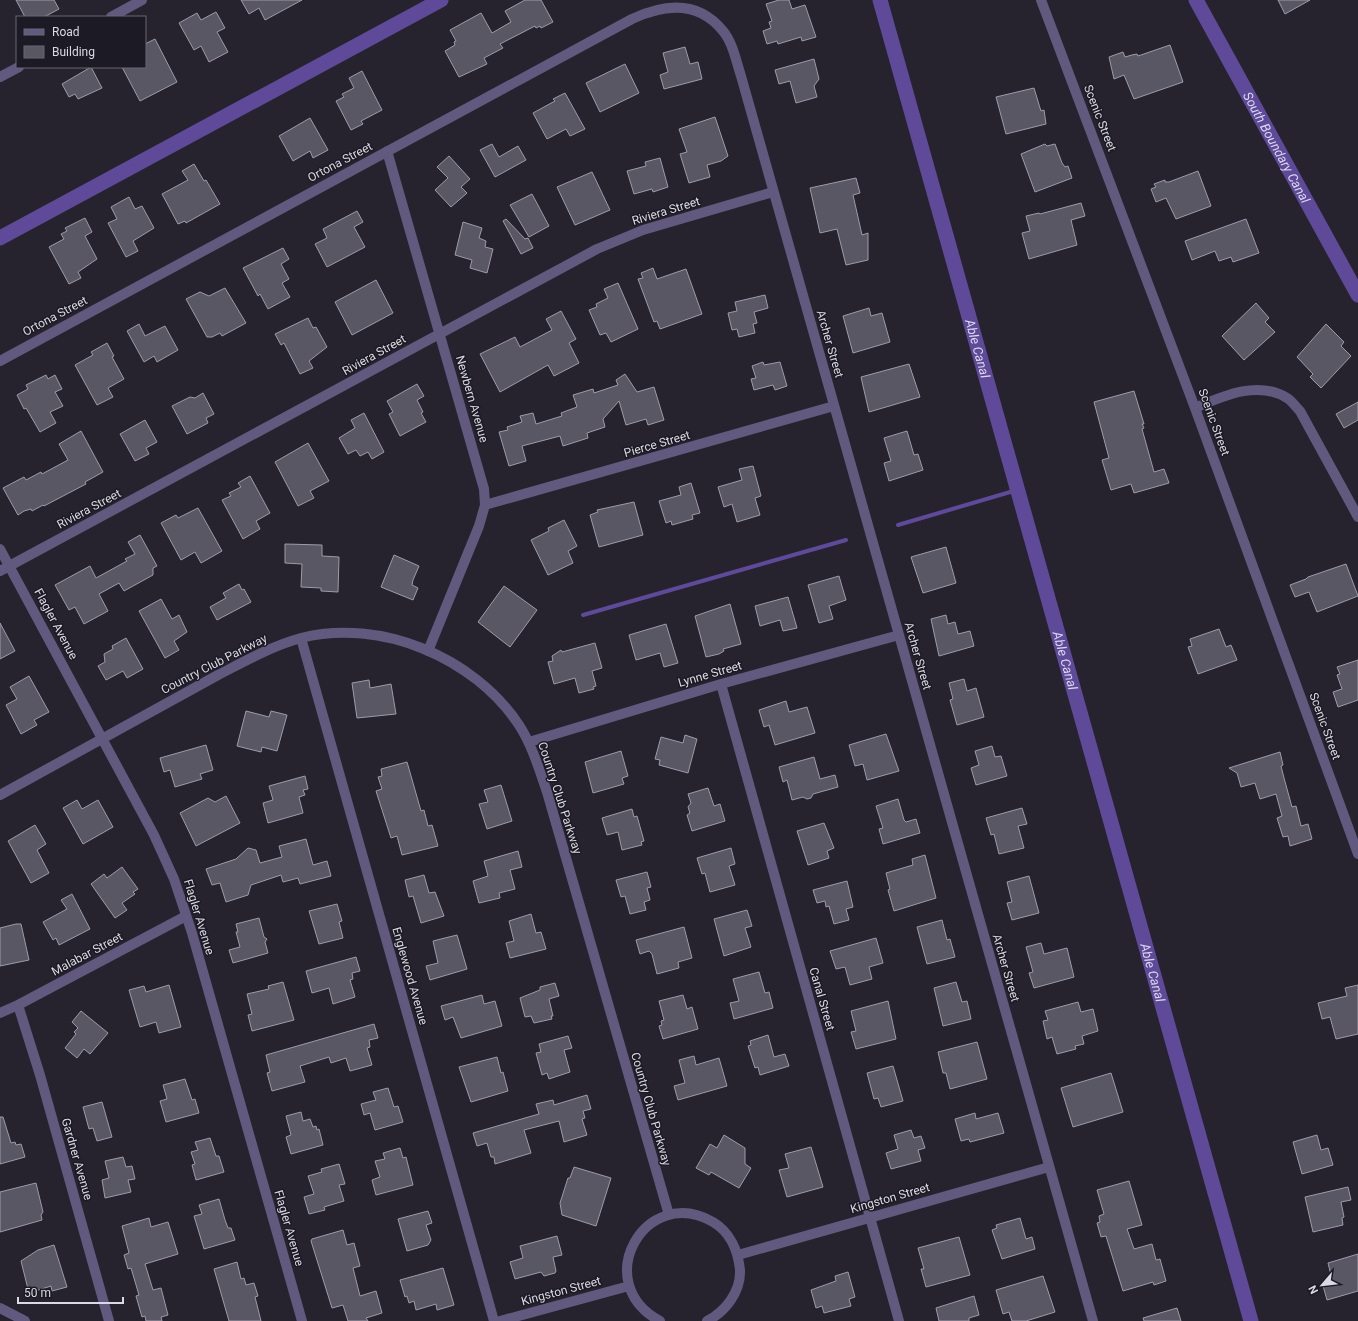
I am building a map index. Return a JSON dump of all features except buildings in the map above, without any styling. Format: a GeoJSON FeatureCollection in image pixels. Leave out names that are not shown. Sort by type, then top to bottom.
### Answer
{"type":"FeatureCollection","features":[{"type":"Feature","properties":{"kind":"street"},"geometry":{"type":"LineString","coordinates":[[113,16],[142,0]]}},
{"type":"Feature","properties":{"kind":"street","name":"Scenic Street"},"geometry":{"type":"LineString","coordinates":[[1041,0],[1195,408],[1358,854]]}},
{"type":"Feature","properties":{"kind":"street","name":"Ortona Street"},"geometry":{"type":"LineString","coordinates":[[0,361],[648,11],[662,7],[681,6],[698,11]]}},
{"type":"Feature","properties":{"kind":"street","name":"Archer Street"},"geometry":{"type":"LineString","coordinates":[[698,11],[713,20],[723,31],[731,46],[1092,1321]]}},
{"type":"Feature","properties":{"kind":"street"},"geometry":{"type":"LineString","coordinates":[[0,77],[17,68]]}},
{"type":"Feature","properties":{"kind":"street","name":"Newbern Avenue"},"geometry":{"type":"LineString","coordinates":[[387,151],[484,490],[485,505],[479,526],[428,651]]}},
{"type":"Feature","properties":{"kind":"street","name":"Riviera Street"},"geometry":{"type":"LineString","coordinates":[[0,571],[597,249],[643,230],[773,192]]}},
{"type":"Feature","properties":{"kind":"street"},"geometry":{"type":"LineString","coordinates":[[1195,408],[1222,396],[1256,389],[1273,391],[1289,399],[1300,411],[1358,517]]}},
{"type":"Feature","properties":{"kind":"street","name":"Pierce Street"},"geometry":{"type":"LineString","coordinates":[[485,505],[834,406]]}},
{"type":"Feature","properties":{"kind":"street","name":"Flagler Avenue"},"geometry":{"type":"LineString","coordinates":[[0,549],[154,835],[174,879],[186,916],[302,1321]]}},
{"type":"Feature","properties":{"kind":"street","name":"Country Club Parkway"},"geometry":{"type":"LineString","coordinates":[[0,795],[103,740],[243,662],[301,638],[322,634],[364,635],[408,643],[428,651],[458,667],[491,693],[518,724],[529,742],[547,792],[669,1215]]}},
{"type":"Feature","properties":{"kind":"street","name":"Lynne Street"},"geometry":{"type":"LineString","coordinates":[[529,742],[721,684],[898,636]]}},
{"type":"Feature","properties":{"kind":"street","name":"Englewood Avenue"},"geometry":{"type":"LineString","coordinates":[[301,638],[494,1321]]}},
{"type":"Feature","properties":{"kind":"street","name":"Canal Street"},"geometry":{"type":"LineString","coordinates":[[721,684],[899,1321]]}},
{"type":"Feature","properties":{"kind":"street","name":"Malabar Street"},"geometry":{"type":"LineString","coordinates":[[0,1013],[18,1005],[186,916]]}},
{"type":"Feature","properties":{"kind":"street","name":"Gardner Avenue"},"geometry":{"type":"LineString","coordinates":[[18,1005],[40,1075],[109,1321]]}},
{"type":"Feature","properties":{"kind":"street","name":"Kingston Street"},"geometry":{"type":"LineString","coordinates":[[738,1255],[1049,1167]]}},
{"type":"Feature","properties":{"kind":"street"},"geometry":{"type":"LineString","coordinates":[[660,1321],[649,1315],[636,1302],[629,1286],[626,1268],[630,1250],[639,1234],[652,1222],[669,1215],[686,1213],[704,1217],[719,1226],[731,1239],[738,1255],[740,1273],[736,1290],[728,1305],[716,1317],[707,1321]]}},
{"type":"Feature","properties":{"kind":"street","name":"Kingston Street"},"geometry":{"type":"LineString","coordinates":[[500,1321],[629,1286]]}},
{"type":"Feature","properties":{"kind":"street"},"geometry":{"type":"LineString","coordinates":[[0,1308],[26,1321]]}},
{"type":"Feature","properties":{"kind":"waterway"},"geometry":{"type":"LineString","coordinates":[[0,238],[441,0]]}},
{"type":"Feature","properties":{"kind":"waterway","name":"Able Canal"},"geometry":{"type":"LineString","coordinates":[[880,0],[1251,1321]]}},
{"type":"Feature","properties":{"kind":"waterway","name":"South Boundary Canal"},"geometry":{"type":"LineString","coordinates":[[1196,0],[1358,295]]}},
{"type":"Feature","properties":{"kind":"waterway"},"geometry":{"type":"LineString","coordinates":[[898,525],[1017,490]]}},
{"type":"Feature","properties":{"kind":"waterway"},"geometry":{"type":"LineString","coordinates":[[583,615],[846,540]]}}]}
